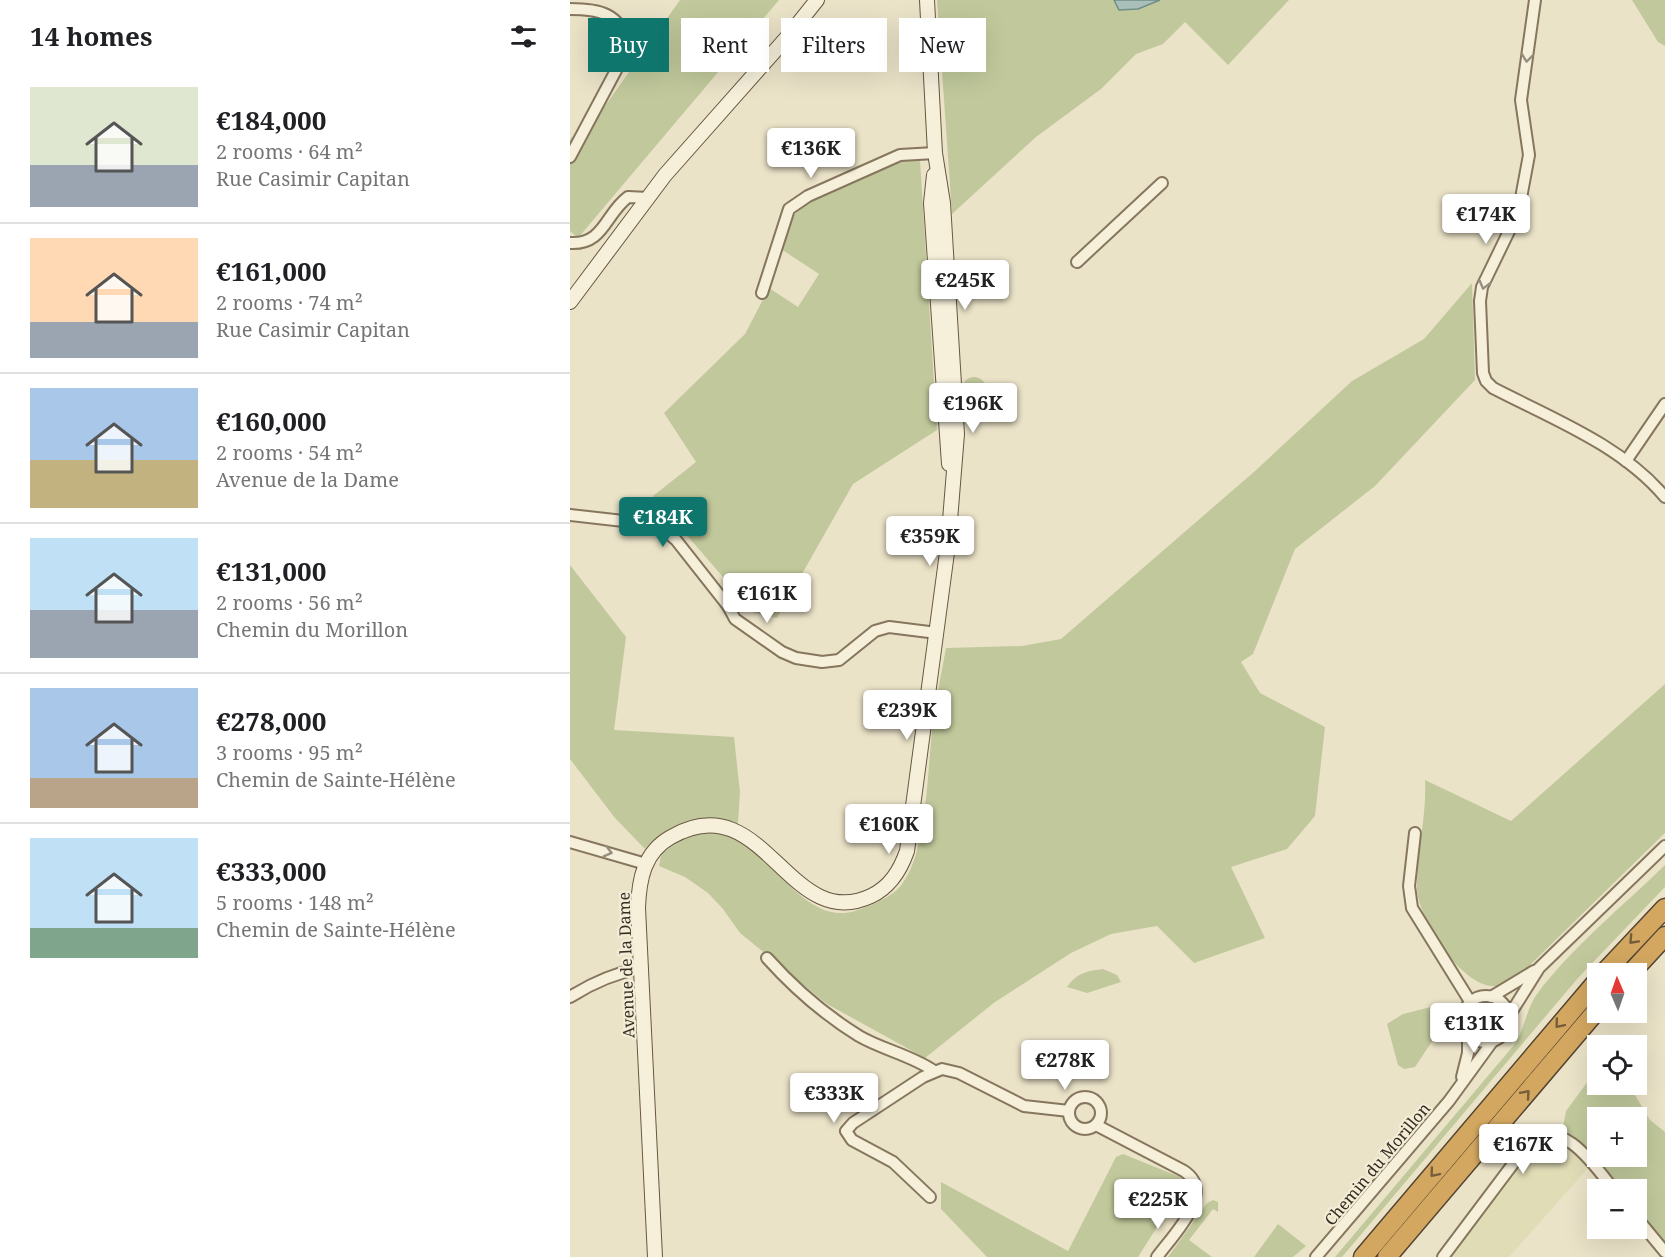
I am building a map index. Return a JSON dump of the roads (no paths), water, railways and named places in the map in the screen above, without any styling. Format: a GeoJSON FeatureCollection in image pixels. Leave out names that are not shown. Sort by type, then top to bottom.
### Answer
{"type":"FeatureCollection","features":[{"type":"Feature","properties":{"kind":"highway"},"geometry":{"type":"LineString","coordinates":[[1613,963],[1665,908]]}},
{"type":"Feature","properties":{"kind":"highway"},"geometry":{"type":"LineString","coordinates":[[1640,963],[1665,936]]}},
{"type":"Feature","properties":{"kind":"highway"},"geometry":{"type":"LineString","coordinates":[[1363,1257],[1587,993]]}},
{"type":"Feature","properties":{"kind":"highway"},"geometry":{"type":"LineString","coordinates":[[1387,1257],[1587,1022]]}},
{"type":"Feature","properties":{"kind":"main road"},"geometry":{"type":"LineString","coordinates":[[570,302],[682,156],[817,0]]}},
{"type":"Feature","properties":{"kind":"main road"},"geometry":{"type":"LineString","coordinates":[[646,864],[658,848],[678,833],[697,827],[717,826],[747,836],[804,887],[824,900],[854,902],[881,891],[898,872],[909,842],[948,545],[952,484],[946,435],[931,203],[935,153],[927,0]]}},
{"type":"Feature","properties":{"kind":"main road","name":"Avenue de la Dame"},"geometry":{"type":"LineString","coordinates":[[646,864],[639,901],[656,1257]]}},
{"type":"Feature","properties":{"kind":"street"},"geometry":{"type":"LineString","coordinates":[[1536,0],[1521,100],[1529,155],[1521,198],[1512,225],[1482,287],[1480,302],[1482,364],[1486,381],[1493,388],[1571,428],[1626,461],[1665,497]]}},
{"type":"Feature","properties":{"kind":"street"},"geometry":{"type":"LineString","coordinates":[[570,9],[592,9],[610,15],[624,29],[630,44],[570,158]]}},
{"type":"Feature","properties":{"kind":"street"},"geometry":{"type":"LineString","coordinates":[[762,293],[789,209],[808,196],[900,155],[935,153]]}},
{"type":"Feature","properties":{"kind":"street"},"geometry":{"type":"LineString","coordinates":[[1077,262],[1162,183]]}},
{"type":"Feature","properties":{"kind":"street"},"geometry":{"type":"LineString","coordinates":[[570,243],[582,243],[597,236],[628,197],[648,198]]}},
{"type":"Feature","properties":{"kind":"street"},"geometry":{"type":"LineString","coordinates":[[1626,461],[1665,404]]}},
{"type":"Feature","properties":{"kind":"street"},"geometry":{"type":"LineString","coordinates":[[570,515],[659,525],[676,540],[728,606],[735,619],[782,652],[796,658],[822,662],[840,660],[874,631],[889,627],[937,633]]}},
{"type":"Feature","properties":{"kind":"street"},"geometry":{"type":"LineString","coordinates":[[1415,833],[1409,886],[1412,908],[1471,1003]]}},
{"type":"Feature","properties":{"kind":"street"},"geometry":{"type":"LineString","coordinates":[[570,842],[646,864]]}},
{"type":"Feature","properties":{"kind":"street"},"geometry":{"type":"LineString","coordinates":[[1539,968],[1509,1016],[1507,1029],[1501,1037],[1492,1042],[1479,1041],[1468,1033],[1464,1017],[1471,1003],[1480,998],[1491,997],[1539,968],[1665,846]]}},
{"type":"Feature","properties":{"kind":"street"},"geometry":{"type":"LineString","coordinates":[[767,958],[827,1014],[852,1031],[920,1062],[934,1071]]}},
{"type":"Feature","properties":{"kind":"street"},"geometry":{"type":"LineString","coordinates":[[570,997],[596,982],[641,968]]}},
{"type":"Feature","properties":{"kind":"street"},"geometry":{"type":"LineString","coordinates":[[1491,997],[1503,1004],[1509,1016]]}},
{"type":"Feature","properties":{"kind":"street","name":"Chemin du Morillon"},"geometry":{"type":"LineString","coordinates":[[1458,1088],[1467,1058],[1468,1033]]}},
{"type":"Feature","properties":{"kind":"street","name":"Chemin du Morillon"},"geometry":{"type":"LineString","coordinates":[[1316,1257],[1338,1234],[1458,1088],[1492,1042]]}},
{"type":"Feature","properties":{"kind":"street"},"geometry":{"type":"LineString","coordinates":[[930,1197],[893,1162],[852,1140],[846,1131],[860,1117],[934,1071],[942,1069],[959,1073],[1024,1106],[1070,1111]]}},
{"type":"Feature","properties":{"kind":"street"},"geometry":{"type":"LineString","coordinates":[[1080,1098],[1092,1099],[1101,1112],[1096,1125],[1091,1128],[1078,1127],[1073,1124],[1070,1111],[1080,1098]]}},
{"type":"Feature","properties":{"kind":"street"},"geometry":{"type":"LineString","coordinates":[[1096,1125],[1184,1171],[1194,1180],[1197,1192],[1194,1205],[1157,1257]]}},
{"type":"Feature","properties":{"kind":"street"},"geometry":{"type":"LineString","coordinates":[[1443,1257],[1528,1144],[1539,1136],[1558,1136],[1574,1145],[1604,1179]]}},
{"type":"Feature","properties":{"kind":"street"},"geometry":{"type":"LineString","coordinates":[[1647,1230],[1665,1252]]}},
{"type":"Feature","properties":{"kind":"water"},"geometry":{"type":"Polygon","coordinates":[[[1114,0],[1160,0],[1138,9],[1119,10],[1114,0]]]}}]}
